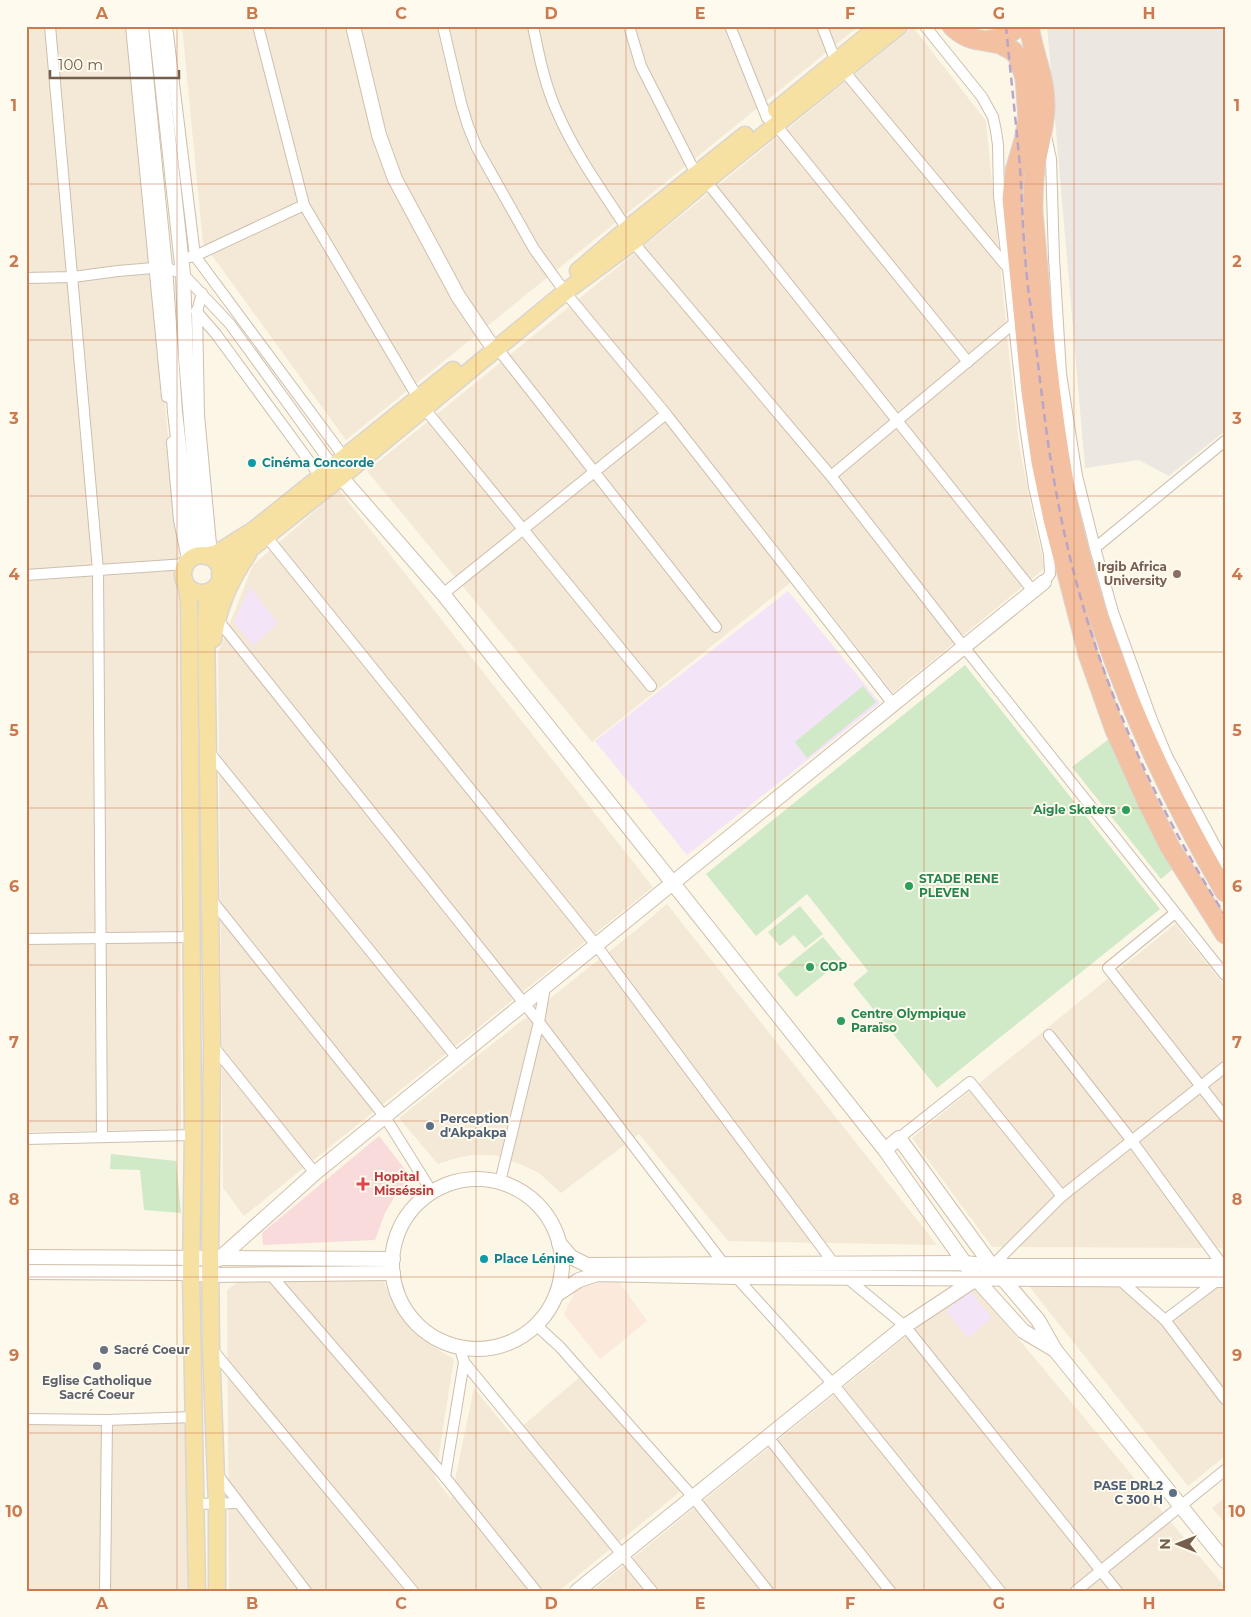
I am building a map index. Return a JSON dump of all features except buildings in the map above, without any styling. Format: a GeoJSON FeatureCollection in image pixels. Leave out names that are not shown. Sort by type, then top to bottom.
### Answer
{"type":"FeatureCollection","features":[{"type":"Feature","properties":{"kind":"highway"},"geometry":{"type":"LineString","coordinates":[[952,26],[966,37],[1000,44],[1012,51],[1018,58],[1026,78],[1028,119],[1017,163],[1012,199],[1031,392],[1041,462],[1053,520],[1088,654],[1114,730],[1170,847],[1225,934]]}},
{"type":"Feature","properties":{"kind":"highway"},"geometry":{"type":"LineString","coordinates":[[984,41],[1002,38],[1018,26]]}},
{"type":"Feature","properties":{"kind":"highway"},"geometry":{"type":"LineString","coordinates":[[1029,26],[1042,77],[1045,104],[1044,122],[1033,183],[1033,212],[1045,259],[1052,406],[1064,484],[1080,554],[1119,675],[1144,738],[1209,866],[1225,892]]}},
{"type":"Feature","properties":{"kind":"main road"},"geometry":{"type":"LineString","coordinates":[[840,66],[879,26]]}},
{"type":"Feature","properties":{"kind":"main road"},"geometry":{"type":"LineString","coordinates":[[197,1591],[191,1266],[193,1135],[189,603],[187,586],[183,575],[198,559],[248,534],[421,403],[840,66],[899,26]]}},
{"type":"Feature","properties":{"kind":"main road"},"geometry":{"type":"LineString","coordinates":[[208,678],[209,656],[230,582],[260,541],[334,469]]}},
{"type":"Feature","properties":{"kind":"main road"},"geometry":{"type":"LineString","coordinates":[[187,586],[196,592],[208,592],[217,585],[221,571],[228,563],[260,541]]}},
{"type":"Feature","properties":{"kind":"main road"},"geometry":{"type":"LineString","coordinates":[[198,559],[216,562],[220,574]]}},
{"type":"Feature","properties":{"kind":"main road"},"geometry":{"type":"LineString","coordinates":[[208,592],[206,620],[213,1264],[211,1348],[217,1504],[217,1591]]}},
{"type":"Feature","properties":{"kind":"street"},"geometry":{"type":"LineString","coordinates":[[50,26],[98,570],[102,1137]]}},
{"type":"Feature","properties":{"kind":"street"},"geometry":{"type":"LineString","coordinates":[[132,26],[160,267],[165,285],[175,412],[198,559]]}},
{"type":"Feature","properties":{"kind":"street"},"geometry":{"type":"LineString","coordinates":[[141,26],[180,520],[198,559]]}},
{"type":"Feature","properties":{"kind":"street"},"geometry":{"type":"LineString","coordinates":[[156,26],[188,257],[334,469]]}},
{"type":"Feature","properties":{"kind":"street"},"geometry":{"type":"LineString","coordinates":[[167,26],[188,257],[183,274],[198,559]]}},
{"type":"Feature","properties":{"kind":"street"},"geometry":{"type":"LineString","coordinates":[[258,26],[304,205],[421,403],[650,686]]}},
{"type":"Feature","properties":{"kind":"street"},"geometry":{"type":"LineString","coordinates":[[353,26],[379,135],[394,179],[458,296],[493,346],[716,627]]}},
{"type":"Feature","properties":{"kind":"street"},"geometry":{"type":"LineString","coordinates":[[443,26],[460,103],[477,148],[534,249],[563,289],[666,414],[893,704]]}},
{"type":"Feature","properties":{"kind":"street"},"geometry":{"type":"LineString","coordinates":[[534,26],[543,71],[558,114],[571,140],[630,235],[831,476],[964,647],[1225,975]]}},
{"type":"Feature","properties":{"kind":"street"},"geometry":{"type":"LineString","coordinates":[[629,26],[645,73],[701,177],[898,421],[1039,586]]}},
{"type":"Feature","properties":{"kind":"street"},"geometry":{"type":"LineString","coordinates":[[730,26],[771,121],[968,362]]}},
{"type":"Feature","properties":{"kind":"street"},"geometry":{"type":"LineString","coordinates":[[822,26],[840,66],[1008,268]]}},
{"type":"Feature","properties":{"kind":"street"},"geometry":{"type":"LineString","coordinates":[[213,1264],[315,1173],[1039,586],[1050,574],[1049,554],[1029,455],[999,196],[998,144],[993,117],[982,97],[925,26]]}},
{"type":"Feature","properties":{"kind":"street"},"geometry":{"type":"LineString","coordinates":[[188,257],[304,205]]}},
{"type":"Feature","properties":{"kind":"street"},"geometry":{"type":"LineString","coordinates":[[1045,259],[1077,476],[1113,612],[1167,756],[1225,864]]}},
{"type":"Feature","properties":{"kind":"street"},"geometry":{"type":"LineString","coordinates":[[26,278],[73,277],[160,267],[183,274],[230,324],[334,469]]}},
{"type":"Feature","properties":{"kind":"street"},"geometry":{"type":"LineString","coordinates":[[165,285],[184,296],[443,594],[884,1150],[976,1279],[1024,1331],[1055,1350]]}},
{"type":"Feature","properties":{"kind":"street"},"geometry":{"type":"LineString","coordinates":[[198,559],[197,312],[202,293]]}},
{"type":"Feature","properties":{"kind":"street"},"geometry":{"type":"LineString","coordinates":[[831,476],[1013,324]]}},
{"type":"Feature","properties":{"kind":"street"},"geometry":{"type":"LineString","coordinates":[[443,594],[666,414]]}},
{"type":"Feature","properties":{"kind":"street"},"geometry":{"type":"LineString","coordinates":[[1095,548],[1225,441]]}},
{"type":"Feature","properties":{"kind":"street"},"geometry":{"type":"LineString","coordinates":[[260,541],[596,945],[835,1265]]}},
{"type":"Feature","properties":{"kind":"street"},"geometry":{"type":"LineString","coordinates":[[26,575],[98,570],[198,559]]}},
{"type":"Feature","properties":{"kind":"street"},"geometry":{"type":"LineString","coordinates":[[218,620],[539,1022],[723,1263]]}},
{"type":"Feature","properties":{"kind":"street"},"geometry":{"type":"LineString","coordinates":[[208,751],[457,1058]]}},
{"type":"Feature","properties":{"kind":"street"},"geometry":{"type":"LineString","coordinates":[[210,897],[384,1117],[432,1192]]}},
{"type":"Feature","properties":{"kind":"street"},"geometry":{"type":"LineString","coordinates":[[1175,913],[1108,968],[1225,1117]]}},
{"type":"Feature","properties":{"kind":"street"},"geometry":{"type":"LineString","coordinates":[[26,939],[191,937]]}},
{"type":"Feature","properties":{"kind":"street"},"geometry":{"type":"LineString","coordinates":[[500,1182],[539,1022],[545,987]]}},
{"type":"Feature","properties":{"kind":"street"},"geometry":{"type":"LineString","coordinates":[[1049,1035],[1132,1141],[1223,1273]]}},
{"type":"Feature","properties":{"kind":"street"},"geometry":{"type":"LineString","coordinates":[[212,1045],[315,1173]]}},
{"type":"Feature","properties":{"kind":"street"},"geometry":{"type":"LineString","coordinates":[[992,1266],[1062,1196],[1225,1067]]}},
{"type":"Feature","properties":{"kind":"street"},"geometry":{"type":"LineString","coordinates":[[884,1150],[970,1082],[1062,1196]]}},
{"type":"Feature","properties":{"kind":"street"},"geometry":{"type":"LineString","coordinates":[[26,1139],[193,1135]]}},
{"type":"Feature","properties":{"kind":"street"},"geometry":{"type":"LineString","coordinates":[[899,1138],[992,1266],[1038,1320],[1055,1350],[1225,1561]]}},
{"type":"Feature","properties":{"kind":"street"},"geometry":{"type":"LineString","coordinates":[[477,1178],[500,1182],[523,1192],[537,1203],[552,1224],[559,1243],[562,1264],[560,1281],[549,1309],[536,1325],[520,1338],[501,1346],[481,1349],[460,1348],[435,1338],[415,1322],[400,1300],[393,1266],[397,1236],[404,1222],[419,1202],[432,1192],[453,1182],[465,1179],[477,1178]]}},
{"type":"Feature","properties":{"kind":"street"},"geometry":{"type":"LineString","coordinates":[[559,1243],[571,1257],[587,1265],[965,1263],[992,1266],[1223,1273]]}},
{"type":"Feature","properties":{"kind":"street"},"geometry":{"type":"LineString","coordinates":[[26,1257],[191,1266]]}},
{"type":"Feature","properties":{"kind":"street"},"geometry":{"type":"LineString","coordinates":[[213,1264],[270,1274],[393,1266]]}},
{"type":"Feature","properties":{"kind":"street"},"geometry":{"type":"LineString","coordinates":[[26,1272],[213,1264],[393,1266]]}},
{"type":"Feature","properties":{"kind":"street"},"geometry":{"type":"LineString","coordinates":[[556,1295],[579,1280],[597,1274],[736,1277],[1119,1279],[1223,1273]]}},
{"type":"Feature","properties":{"kind":"street"},"geometry":{"type":"LineString","coordinates":[[1165,1320],[1223,1273]]}},
{"type":"Feature","properties":{"kind":"street"},"geometry":{"type":"LineString","coordinates":[[270,1274],[445,1477],[536,1591]]}},
{"type":"Feature","properties":{"kind":"street"},"geometry":{"type":"LineString","coordinates":[[736,1277],[834,1384],[1000,1591]]}},
{"type":"Feature","properties":{"kind":"street"},"geometry":{"type":"LineString","coordinates":[[847,1278],[905,1326],[1117,1591]]}},
{"type":"Feature","properties":{"kind":"street"},"geometry":{"type":"LineString","coordinates":[[577,1591],[905,1326],[976,1279]]}},
{"type":"Feature","properties":{"kind":"street"},"geometry":{"type":"LineString","coordinates":[[1119,1279],[1165,1320],[1225,1399]]}},
{"type":"Feature","properties":{"kind":"street"},"geometry":{"type":"LineString","coordinates":[[536,1325],[560,1347],[692,1497],[768,1591]]}},
{"type":"Feature","properties":{"kind":"street"},"geometry":{"type":"LineString","coordinates":[[211,1348],[414,1591]]}},
{"type":"Feature","properties":{"kind":"street"},"geometry":{"type":"LineString","coordinates":[[460,1348],[464,1362],[652,1591]]}},
{"type":"Feature","properties":{"kind":"street"},"geometry":{"type":"LineString","coordinates":[[445,1477],[464,1362]]}},
{"type":"Feature","properties":{"kind":"street"},"geometry":{"type":"LineString","coordinates":[[26,1419],[107,1420],[194,1417]]}},
{"type":"Feature","properties":{"kind":"street"},"geometry":{"type":"LineString","coordinates":[[105,1591],[107,1420]]}},
{"type":"Feature","properties":{"kind":"street"},"geometry":{"type":"LineString","coordinates":[[768,1437],[890,1591]]}},
{"type":"Feature","properties":{"kind":"street"},"geometry":{"type":"LineString","coordinates":[[1076,1591],[1225,1470]]}},
{"type":"Feature","properties":{"kind":"street"},"geometry":{"type":"LineString","coordinates":[[216,1473],[306,1591]]}},
{"type":"Feature","properties":{"kind":"street"},"geometry":{"type":"LineString","coordinates":[[195,1504],[239,1503]]}},
{"type":"Feature","properties":{"kind":"shaded area"},"geometry":{"type":"Polygon","coordinates":[[[26,26],[130,26],[179,556],[181,1129],[26,1132],[26,26]]]}},
{"type":"Feature","properties":{"kind":"shaded area"},"geometry":{"type":"Polygon","coordinates":[[[182,26],[859,26],[346,440],[203,243],[182,26]]]}},
{"type":"Feature","properties":{"kind":"shaded area"},"geometry":{"type":"Polygon","coordinates":[[[1047,26],[1225,26],[1225,431],[1169,476],[1139,460],[1085,468],[1047,26]]]}},
{"type":"Feature","properties":{"kind":"shaded area"},"geometry":{"type":"Polygon","coordinates":[[[913,27],[986,121],[1019,444],[1045,568],[893,693],[800,575],[592,742],[367,471],[913,27]]]}},
{"type":"Feature","properties":{"kind":"shaded area"},"geometry":{"type":"Polygon","coordinates":[[[339,490],[653,887],[244,1216],[223,1188],[218,653],[253,565],[339,490]]]}},
{"type":"Feature","properties":{"kind":"shaded area"},"geometry":{"type":"Polygon","coordinates":[[[250,587],[278,623],[253,646],[234,622],[250,587]]]}},
{"type":"Feature","properties":{"kind":"shaded area"},"geometry":{"type":"Polygon","coordinates":[[[788,591],[880,703],[687,855],[595,741],[788,591]]]}},
{"type":"Feature","properties":{"kind":"shaded area"},"geometry":{"type":"Polygon","coordinates":[[[667,904],[937,1245],[728,1241],[639,1134],[561,1193],[539,1173],[494,1155],[471,1155],[438,1164],[399,1118],[667,904]]]}},
{"type":"Feature","properties":{"kind":"shaded area"},"geometry":{"type":"Polygon","coordinates":[[[1175,924],[1225,986],[1225,1248],[992,1247],[912,1138],[1175,924]]]}},
{"type":"Feature","properties":{"kind":"shaded area","name":"Hopital Misséssin"},"geometry":{"type":"Polygon","coordinates":[[[379,1136],[411,1177],[398,1191],[385,1213],[375,1240],[263,1245],[262,1233],[379,1136]]]}},
{"type":"Feature","properties":{"kind":"shaded area"},"geometry":{"type":"Polygon","coordinates":[[[380,1272],[389,1294],[401,1315],[416,1332],[434,1347],[454,1359],[435,1478],[451,1499],[474,1388],[512,1435],[581,1376],[681,1491],[559,1591],[229,1591],[227,1290],[248,1275],[380,1272]]]}},
{"type":"Feature","properties":{"kind":"shaded area"},"geometry":{"type":"Polygon","coordinates":[[[1125,1278],[1165,1327],[1225,1279],[1225,1456],[1188,1486],[1028,1285],[1125,1278]]]}},
{"type":"Feature","properties":{"kind":"shaded area"},"geometry":{"type":"Polygon","coordinates":[[[617,1279],[647,1321],[600,1359],[564,1314],[579,1286],[588,1281],[617,1279]]]}},
{"type":"Feature","properties":{"kind":"shaded area"},"geometry":{"type":"Polygon","coordinates":[[[972,1283],[1225,1587],[1225,1591],[592,1591],[972,1283]]]}},
{"type":"Feature","properties":{"kind":"shaded area"},"geometry":{"type":"Polygon","coordinates":[[[970,1291],[992,1318],[968,1338],[946,1311],[970,1291]]]}},
{"type":"Feature","properties":{"kind":"shaded area"},"geometry":{"type":"Polygon","coordinates":[[[187,1421],[187,1591],[26,1591],[26,1424],[187,1421]]]}},
{"type":"Feature","properties":{"kind":"shaded area"},"geometry":{"type":"Polygon","coordinates":[[[1225,1498],[1225,1523],[1212,1508],[1225,1498]]]}},
{"type":"Feature","properties":{"kind":"green space"},"geometry":{"type":"Polygon","coordinates":[[[965,665],[1160,909],[937,1088],[853,984],[868,971],[807,894],[756,936],[706,874],[965,665]]]}},
{"type":"Feature","properties":{"kind":"green space"},"geometry":{"type":"Polygon","coordinates":[[[863,686],[876,702],[807,758],[795,742],[863,686]]]}},
{"type":"Feature","properties":{"kind":"green space","name":"Aigle Skaters"},"geometry":{"type":"Polygon","coordinates":[[[1109,739],[1174,868],[1161,879],[1072,767],[1109,739]]]}},
{"type":"Feature","properties":{"kind":"green space"},"geometry":{"type":"Polygon","coordinates":[[[800,906],[823,934],[805,948],[794,935],[780,946],[768,932],[800,906]]]}},
{"type":"Feature","properties":{"kind":"green space","name":"COP"},"geometry":{"type":"Polygon","coordinates":[[[823,937],[842,960],[796,997],[777,974],[823,937]]]}},
{"type":"Feature","properties":{"kind":"green space"},"geometry":{"type":"Polygon","coordinates":[[[111,1154],[176,1161],[181,1213],[144,1210],[140,1170],[110,1169],[111,1154]]]}},
{"type":"Feature","properties":{"kind":"railway"},"geometry":{"type":"LineString","coordinates":[[1006,26],[1019,156],[1026,267],[1035,342],[1052,469],[1071,561],[1103,667],[1122,719],[1169,819],[1225,915]]}},
{"type":"Feature","properties":{"kind":"place","name":"Cinéma Concorde"},"geometry":{"type":"Point","coordinates":[252,463]}},
{"type":"Feature","properties":{"kind":"place","name":"Irgib Africa University"},"geometry":{"type":"Point","coordinates":[1177,574]}},
{"type":"Feature","properties":{"kind":"place","name":"Aigle Skaters"},"geometry":{"type":"Point","coordinates":[1126,810]}},
{"type":"Feature","properties":{"kind":"place","name":"STADE RENE PLEVEN"},"geometry":{"type":"Point","coordinates":[909,886]}},
{"type":"Feature","properties":{"kind":"place","name":"COP"},"geometry":{"type":"Point","coordinates":[810,967]}},
{"type":"Feature","properties":{"kind":"place","name":"Centre Olympique Paraïso"},"geometry":{"type":"Point","coordinates":[841,1021]}},
{"type":"Feature","properties":{"kind":"place","name":"Perception d'Akpakpa"},"geometry":{"type":"Point","coordinates":[430,1126]}},
{"type":"Feature","properties":{"kind":"place","name":"Hopital Misséssin"},"geometry":{"type":"Point","coordinates":[363,1184]}},
{"type":"Feature","properties":{"kind":"place","name":"Place Lénine"},"geometry":{"type":"Point","coordinates":[484,1259]}},
{"type":"Feature","properties":{"kind":"place","name":"Sacré Coeur"},"geometry":{"type":"Point","coordinates":[104,1350]}},
{"type":"Feature","properties":{"kind":"place","name":"Eglise Catholique Sacré Coeur"},"geometry":{"type":"Point","coordinates":[97,1366]}},
{"type":"Feature","properties":{"kind":"place","name":"PASE DRL2 C 300 H"},"geometry":{"type":"Point","coordinates":[1173,1493]}}]}
